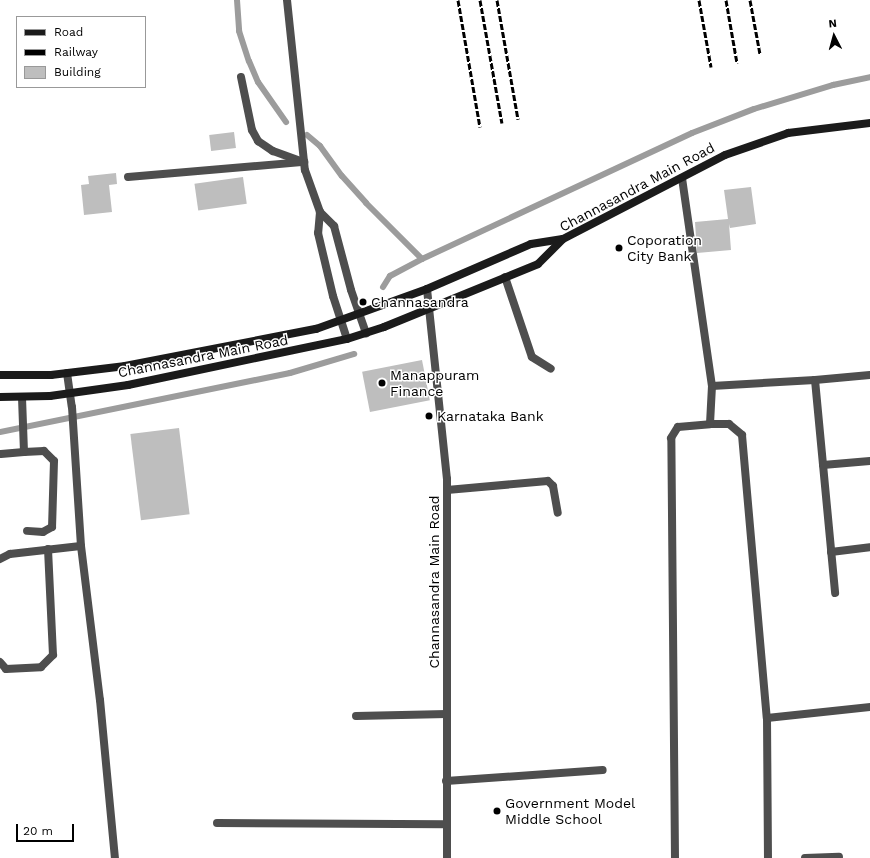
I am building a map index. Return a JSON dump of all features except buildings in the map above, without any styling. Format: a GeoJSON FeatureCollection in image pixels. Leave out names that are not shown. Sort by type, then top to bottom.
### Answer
{"type":"FeatureCollection","features":[{"type":"Feature","properties":{"kind":"main road","name":"Channasandra Main Road"},"geometry":{"type":"LineString","coordinates":[[0,397],[22,398],[135,384],[347,339],[538,264],[563,239],[725,155],[788,133],[870,122]]}},
{"type":"Feature","properties":{"kind":"main road","name":"Channasandra Main Road"},"geometry":{"type":"LineString","coordinates":[[0,375],[67,373],[125,366],[316,329],[341,322],[427,289],[531,244],[563,239]]}},
{"type":"Feature","properties":{"kind":"street"},"geometry":{"type":"LineString","coordinates":[[287,0],[304,162],[320,212],[318,233],[341,322],[347,339]]}},
{"type":"Feature","properties":{"kind":"street"},"geometry":{"type":"LineString","coordinates":[[241,76],[252,130],[258,141],[273,151],[304,162]]}},
{"type":"Feature","properties":{"kind":"street"},"geometry":{"type":"LineString","coordinates":[[128,177],[304,162]]}},
{"type":"Feature","properties":{"kind":"street"},"geometry":{"type":"LineString","coordinates":[[682,178],[712,386],[710,424]]}},
{"type":"Feature","properties":{"kind":"street"},"geometry":{"type":"LineString","coordinates":[[320,212],[334,226],[366,332]]}},
{"type":"Feature","properties":{"kind":"street"},"geometry":{"type":"LineString","coordinates":[[505,276],[532,356],[551,369]]}},
{"type":"Feature","properties":{"kind":"street"},"geometry":{"type":"LineString","coordinates":[[427,289],[429,308]]}},
{"type":"Feature","properties":{"kind":"street","name":"Channasandra Main Road"},"geometry":{"type":"LineString","coordinates":[[429,308],[447,490],[446,858]]}},
{"type":"Feature","properties":{"kind":"street"},"geometry":{"type":"LineString","coordinates":[[67,373],[71,393],[81,546],[100,700],[115,858]]}},
{"type":"Feature","properties":{"kind":"street"},"geometry":{"type":"LineString","coordinates":[[712,386],[816,380],[870,375]]}},
{"type":"Feature","properties":{"kind":"street"},"geometry":{"type":"LineString","coordinates":[[816,380],[835,594]]}},
{"type":"Feature","properties":{"kind":"street"},"geometry":{"type":"LineString","coordinates":[[22,398],[24,452]]}},
{"type":"Feature","properties":{"kind":"street"},"geometry":{"type":"LineString","coordinates":[[675,858],[671,438],[678,427],[710,424],[729,424],[742,435],[767,718],[768,858]]}},
{"type":"Feature","properties":{"kind":"street"},"geometry":{"type":"LineString","coordinates":[[1,454],[44,452],[54,461],[52,527],[43,532],[27,531]]}},
{"type":"Feature","properties":{"kind":"street"},"geometry":{"type":"LineString","coordinates":[[823,465],[870,461]]}},
{"type":"Feature","properties":{"kind":"street"},"geometry":{"type":"LineString","coordinates":[[447,490],[548,481],[553,486],[558,513]]}},
{"type":"Feature","properties":{"kind":"street"},"geometry":{"type":"LineString","coordinates":[[0,559],[10,554],[81,546]]}},
{"type":"Feature","properties":{"kind":"street"},"geometry":{"type":"LineString","coordinates":[[831,552],[870,547]]}},
{"type":"Feature","properties":{"kind":"street"},"geometry":{"type":"LineString","coordinates":[[0,662],[6,669],[41,667],[53,655],[48,549]]}},
{"type":"Feature","properties":{"kind":"street"},"geometry":{"type":"LineString","coordinates":[[767,718],[870,707]]}},
{"type":"Feature","properties":{"kind":"street"},"geometry":{"type":"LineString","coordinates":[[356,716],[447,714]]}},
{"type":"Feature","properties":{"kind":"street"},"geometry":{"type":"LineString","coordinates":[[446,781],[603,770]]}},
{"type":"Feature","properties":{"kind":"street"},"geometry":{"type":"LineString","coordinates":[[217,823],[446,824]]}},
{"type":"Feature","properties":{"kind":"street"},"geometry":{"type":"LineString","coordinates":[[805,858],[839,857]]}},
{"type":"Feature","properties":{"kind":"waterway"},"geometry":{"type":"LineString","coordinates":[[237,0],[239,31],[249,61],[258,82],[286,122]]}},
{"type":"Feature","properties":{"kind":"waterway"},"geometry":{"type":"LineString","coordinates":[[383,287],[390,276],[422,259],[692,133],[754,109],[833,85],[870,77]]}},
{"type":"Feature","properties":{"kind":"waterway"},"geometry":{"type":"LineString","coordinates":[[307,135],[320,146],[342,176],[366,203],[422,259]]}},
{"type":"Feature","properties":{"kind":"waterway"},"geometry":{"type":"LineString","coordinates":[[0,432],[290,373],[354,354]]}},
{"type":"Feature","properties":{"kind":"railway"},"geometry":{"type":"LineString","coordinates":[[458,0],[480,127]]}},
{"type":"Feature","properties":{"kind":"railway"},"geometry":{"type":"LineString","coordinates":[[480,0],[502,123]]}},
{"type":"Feature","properties":{"kind":"railway"},"geometry":{"type":"LineString","coordinates":[[497,0],[518,119]]}},
{"type":"Feature","properties":{"kind":"railway"},"geometry":{"type":"LineString","coordinates":[[699,0],[711,67]]}},
{"type":"Feature","properties":{"kind":"railway"},"geometry":{"type":"LineString","coordinates":[[726,0],[737,63]]}},
{"type":"Feature","properties":{"kind":"railway"},"geometry":{"type":"LineString","coordinates":[[750,0],[760,54]]}},
{"type":"Feature","properties":{"kind":"place","name":"Coporation City Bank"},"geometry":{"type":"Point","coordinates":[619,248]}},
{"type":"Feature","properties":{"kind":"place","name":"Channasandra"},"geometry":{"type":"Point","coordinates":[363,302]}},
{"type":"Feature","properties":{"kind":"place","name":"Manappuram Finance"},"geometry":{"type":"Point","coordinates":[382,383]}},
{"type":"Feature","properties":{"kind":"place","name":"Karnataka Bank"},"geometry":{"type":"Point","coordinates":[429,416]}},
{"type":"Feature","properties":{"kind":"place","name":"Government Model Middle School"},"geometry":{"type":"Point","coordinates":[497,811]}}]}
